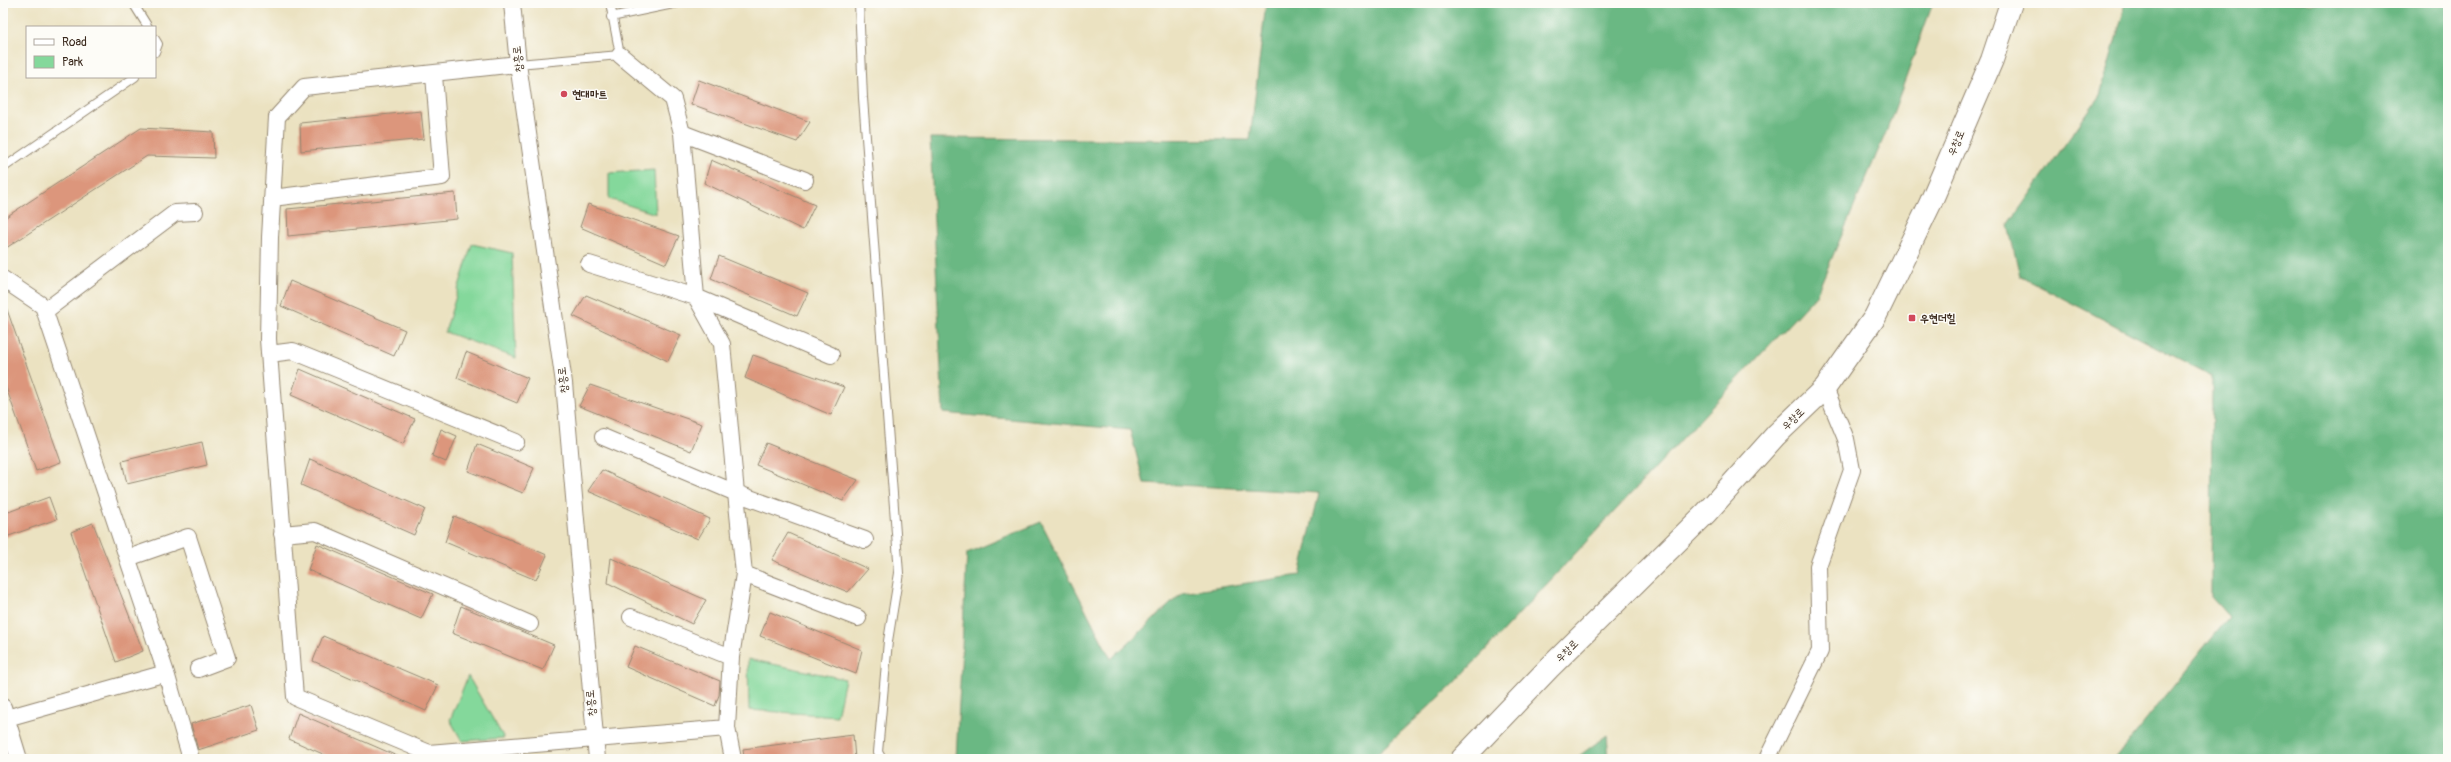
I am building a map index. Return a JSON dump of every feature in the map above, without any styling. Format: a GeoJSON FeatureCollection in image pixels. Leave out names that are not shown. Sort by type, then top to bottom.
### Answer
{"type":"FeatureCollection","features":[{"type":"Feature","properties":{"kind":"main road","name":"우창로"},"geometry":{"type":"LineString","coordinates":[[1462,759],[1549,668],[1706,513],[1776,435],[1825,388],[1875,317],[1930,204],[1992,60],[2011,3]]}},
{"type":"Feature","properties":{"kind":"street","name":"창흥로"},"geometry":{"type":"LineString","coordinates":[[512,3],[518,64],[564,384],[594,739],[597,759]]}},
{"type":"Feature","properties":{"kind":"street"},"geometry":{"type":"LineString","coordinates":[[620,55],[673,99],[682,133],[696,298],[722,344],[744,574],[731,657],[728,728],[733,759]]}},
{"type":"Feature","properties":{"kind":"street"},"geometry":{"type":"LineString","coordinates":[[518,64],[434,75],[304,87],[277,117],[272,198],[269,354],[295,696],[429,756],[594,739],[728,728]]}},
{"type":"Feature","properties":{"kind":"street"},"geometry":{"type":"LineString","coordinates":[[272,198],[442,177],[434,75]]}},
{"type":"Feature","properties":{"kind":"street"},"geometry":{"type":"LineString","coordinates":[[682,133],[805,180]]}},
{"type":"Feature","properties":{"kind":"street"},"geometry":{"type":"LineString","coordinates":[[45,311],[175,213],[195,212]]}},
{"type":"Feature","properties":{"kind":"street"},"geometry":{"type":"LineString","coordinates":[[589,264],[696,298],[832,355]]}},
{"type":"Feature","properties":{"kind":"street"},"geometry":{"type":"LineString","coordinates":[[3,279],[43,306],[45,311],[166,673],[191,759]]}},
{"type":"Feature","properties":{"kind":"street"},"geometry":{"type":"LineString","coordinates":[[269,354],[293,351],[516,442]]}},
{"type":"Feature","properties":{"kind":"street"},"geometry":{"type":"LineString","coordinates":[[1766,759],[1820,651],[1818,566],[1852,470],[1846,439],[1825,388]]}},
{"type":"Feature","properties":{"kind":"street"},"geometry":{"type":"LineString","coordinates":[[603,437],[736,493],[865,540]]}},
{"type":"Feature","properties":{"kind":"street"},"geometry":{"type":"LineString","coordinates":[[282,534],[315,531],[530,624]]}},
{"type":"Feature","properties":{"kind":"street"},"geometry":{"type":"LineString","coordinates":[[128,558],[188,537],[227,658],[198,669]]}},
{"type":"Feature","properties":{"kind":"street"},"geometry":{"type":"LineString","coordinates":[[744,574],[858,618]]}},
{"type":"Feature","properties":{"kind":"street"},"geometry":{"type":"LineString","coordinates":[[631,617],[731,657]]}},
{"type":"Feature","properties":{"kind":"street"},"geometry":{"type":"LineString","coordinates":[[19,759],[4,715],[166,673]]}},
{"type":"Feature","properties":{"kind":"lane"},"geometry":{"type":"LineString","coordinates":[[133,3],[147,26]]}},
{"type":"Feature","properties":{"kind":"lane"},"geometry":{"type":"LineString","coordinates":[[518,64],[620,55],[611,17],[610,3]]}},
{"type":"Feature","properties":{"kind":"lane"},"geometry":{"type":"LineString","coordinates":[[611,17],[678,3]]}},
{"type":"Feature","properties":{"kind":"lane"},"geometry":{"type":"LineString","coordinates":[[859,3],[863,98],[899,573],[888,641],[878,752],[882,759]]}},
{"type":"Feature","properties":{"kind":"lane"},"geometry":{"type":"LineString","coordinates":[[3,168],[133,78]]}},
{"type":"Feature","properties":{"kind":"green space"},"geometry":{"type":"Polygon","coordinates":[[[1266,3],[1933,3],[1887,130],[1816,295],[1452,686],[1371,759],[956,759],[967,553],[1041,522],[1111,659],[1182,593],[1300,575],[1319,493],[1144,483],[1130,430],[943,413],[930,138],[1250,140],[1266,3]]]}},
{"type":"Feature","properties":{"kind":"green space"},"geometry":{"type":"Polygon","coordinates":[[[2126,3],[2448,3],[2448,759],[2115,759],[2229,617],[2211,597],[2212,376],[2020,276],[2008,225],[2100,95],[2126,3]]]}},
{"type":"Feature","properties":{"kind":"green space"},"geometry":{"type":"Polygon","coordinates":[[[654,170],[656,214],[609,199],[609,173],[654,170]]]}},
{"type":"Feature","properties":{"kind":"green space"},"geometry":{"type":"Polygon","coordinates":[[[472,244],[512,253],[516,358],[445,332],[472,244]]]}},
{"type":"Feature","properties":{"kind":"green space"},"geometry":{"type":"Polygon","coordinates":[[[748,659],[845,679],[837,716],[749,710],[748,659]]]}},
{"type":"Feature","properties":{"kind":"green space"},"geometry":{"type":"Polygon","coordinates":[[[468,676],[504,738],[462,741],[450,720],[468,676]]]}},
{"type":"Feature","properties":{"kind":"green space"},"geometry":{"type":"Polygon","coordinates":[[[1607,735],[1609,759],[1575,759],[1607,735]]]}},
{"type":"Feature","properties":{"kind":"building"},"geometry":{"type":"Polygon","coordinates":[[[699,80],[810,122],[797,142],[691,104],[699,80]]]}},
{"type":"Feature","properties":{"kind":"building"},"geometry":{"type":"Polygon","coordinates":[[[421,111],[424,139],[301,151],[300,123],[421,111]]]}},
{"type":"Feature","properties":{"kind":"building"},"geometry":{"type":"Polygon","coordinates":[[[141,128],[213,132],[214,158],[147,156],[3,250],[3,219],[141,128]]]}},
{"type":"Feature","properties":{"kind":"building"},"geometry":{"type":"Polygon","coordinates":[[[711,160],[815,205],[803,230],[704,183],[711,160]]]}},
{"type":"Feature","properties":{"kind":"building"},"geometry":{"type":"Polygon","coordinates":[[[455,193],[457,219],[288,236],[287,209],[455,193]]]}},
{"type":"Feature","properties":{"kind":"building"},"geometry":{"type":"Polygon","coordinates":[[[588,204],[679,236],[666,264],[580,227],[588,204]]]}},
{"type":"Feature","properties":{"kind":"building"},"geometry":{"type":"Polygon","coordinates":[[[719,256],[808,293],[797,316],[711,279],[719,256]]]}},
{"type":"Feature","properties":{"kind":"building"},"geometry":{"type":"Polygon","coordinates":[[[290,281],[405,330],[394,356],[281,306],[290,281]]]}},
{"type":"Feature","properties":{"kind":"building"},"geometry":{"type":"Polygon","coordinates":[[[586,295],[681,335],[668,361],[573,316],[586,295]]]}},
{"type":"Feature","properties":{"kind":"building"},"geometry":{"type":"Polygon","coordinates":[[[5,304],[61,462],[36,471],[3,379],[3,305],[5,304]]]}},
{"type":"Feature","properties":{"kind":"building"},"geometry":{"type":"Polygon","coordinates":[[[466,352],[528,378],[517,403],[457,378],[466,352]]]}},
{"type":"Feature","properties":{"kind":"building"},"geometry":{"type":"Polygon","coordinates":[[[753,355],[844,387],[831,415],[745,378],[753,355]]]}},
{"type":"Feature","properties":{"kind":"building"},"geometry":{"type":"Polygon","coordinates":[[[300,369],[415,419],[403,444],[291,395],[300,369]]]}},
{"type":"Feature","properties":{"kind":"building"},"geometry":{"type":"Polygon","coordinates":[[[590,385],[702,424],[691,451],[579,406],[590,385]]]}},
{"type":"Feature","properties":{"kind":"building"},"geometry":{"type":"Polygon","coordinates":[[[441,429],[457,436],[446,462],[432,456],[441,429]]]}},
{"type":"Feature","properties":{"kind":"building"},"geometry":{"type":"Polygon","coordinates":[[[202,442],[207,465],[127,484],[122,461],[202,442]]]}},
{"type":"Feature","properties":{"kind":"building"},"geometry":{"type":"Polygon","coordinates":[[[766,443],[858,480],[843,501],[756,465],[766,443]]]}},
{"type":"Feature","properties":{"kind":"building"},"geometry":{"type":"Polygon","coordinates":[[[477,444],[534,468],[523,493],[468,471],[477,444]]]}},
{"type":"Feature","properties":{"kind":"building"},"geometry":{"type":"Polygon","coordinates":[[[310,459],[425,509],[414,535],[301,485],[310,459]]]}},
{"type":"Feature","properties":{"kind":"building"},"geometry":{"type":"Polygon","coordinates":[[[602,470],[710,519],[698,539],[588,491],[602,470]]]}},
{"type":"Feature","properties":{"kind":"building"},"geometry":{"type":"Polygon","coordinates":[[[49,497],[57,519],[3,538],[3,514],[49,497]]]}},
{"type":"Feature","properties":{"kind":"building"},"geometry":{"type":"Polygon","coordinates":[[[454,516],[547,555],[536,580],[445,542],[454,516]]]}},
{"type":"Feature","properties":{"kind":"building"},"geometry":{"type":"Polygon","coordinates":[[[93,523],[143,651],[116,662],[71,532],[93,523]]]}},
{"type":"Feature","properties":{"kind":"building"},"geometry":{"type":"Polygon","coordinates":[[[788,533],[868,569],[848,592],[772,560],[788,533]]]}},
{"type":"Feature","properties":{"kind":"building"},"geometry":{"type":"Polygon","coordinates":[[[317,544],[433,594],[421,619],[308,570],[317,544]]]}},
{"type":"Feature","properties":{"kind":"building"},"geometry":{"type":"Polygon","coordinates":[[[611,558],[706,600],[692,624],[608,583],[611,558]]]}},
{"type":"Feature","properties":{"kind":"building"},"geometry":{"type":"Polygon","coordinates":[[[461,606],[554,645],[543,670],[452,633],[461,606]]]}},
{"type":"Feature","properties":{"kind":"building"},"geometry":{"type":"Polygon","coordinates":[[[770,612],[862,650],[856,674],[760,636],[770,612]]]}},
{"type":"Feature","properties":{"kind":"building"},"geometry":{"type":"Polygon","coordinates":[[[323,636],[438,685],[426,711],[313,661],[323,636]]]}},
{"type":"Feature","properties":{"kind":"building"},"geometry":{"type":"Polygon","coordinates":[[[635,646],[720,681],[719,695],[715,706],[626,667],[635,646]]]}},
{"type":"Feature","properties":{"kind":"building"},"geometry":{"type":"Polygon","coordinates":[[[251,705],[259,730],[198,750],[191,724],[251,705]]]}},
{"type":"Feature","properties":{"kind":"building"},"geometry":{"type":"Polygon","coordinates":[[[298,713],[404,759],[334,759],[289,739],[298,713]]]}},
{"type":"Feature","properties":{"kind":"building"},"geometry":{"type":"Polygon","coordinates":[[[853,735],[855,759],[744,759],[743,749],[853,735]]]}},
{"type":"Feature","properties":{"kind":"place","name":"현대마트"},"geometry":{"type":"Point","coordinates":[564,94]}},
{"type":"Feature","properties":{"kind":"place","name":"우현더힐"},"geometry":{"type":"Point","coordinates":[1912,318]}}]}
